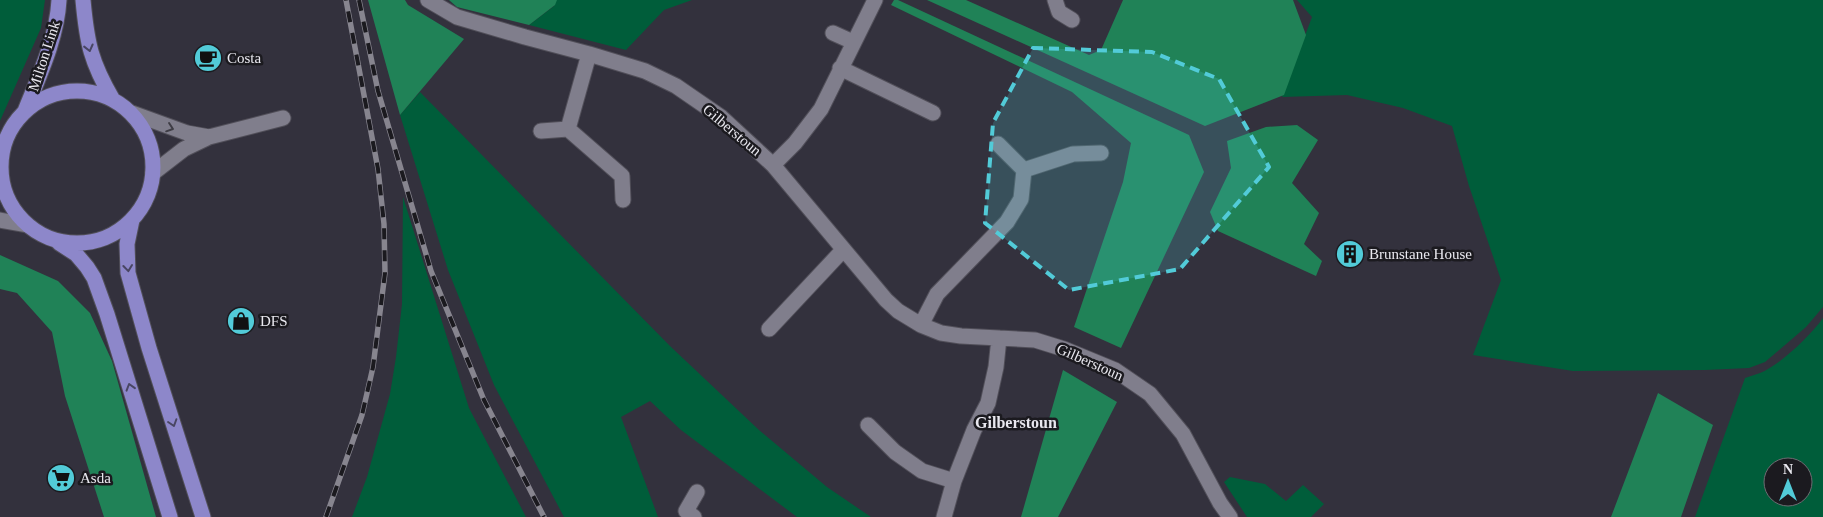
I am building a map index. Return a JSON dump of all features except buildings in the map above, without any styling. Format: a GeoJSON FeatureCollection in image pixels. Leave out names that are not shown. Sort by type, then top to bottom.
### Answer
{"type":"FeatureCollection","features":[{"type":"Feature","properties":{"kind":"main road","name":"Milton Link"},"geometry":{"type":"LineString","coordinates":[[25,111],[48,51],[59,0]]}},
{"type":"Feature","properties":{"kind":"main road","name":"Milton Link"},"geometry":{"type":"LineString","coordinates":[[83,0],[90,51],[113,100]]}},
{"type":"Feature","properties":{"kind":"main road"},"geometry":{"type":"LineString","coordinates":[[52,239],[70,243],[86,243],[102,239],[125,227],[140,210],[149,194],[153,173],[153,156],[141,125],[132,114],[113,100],[87,91],[71,91],[46,97],[25,111],[17,120],[8,133],[2,149],[1,162],[4,190],[16,213],[27,225],[76,254],[94,278],[170,517]]}},
{"type":"Feature","properties":{"kind":"main road"},"geometry":{"type":"LineString","coordinates":[[132,220],[127,244],[128,274],[149,348],[203,517]]}},
{"type":"Feature","properties":{"kind":"street","name":"Gilberstoun"},"geometry":{"type":"LineString","coordinates":[[428,0],[457,17],[645,71],[676,86],[722,117],[773,165],[843,250],[886,300],[898,311],[921,325],[941,333],[961,336],[1035,340],[1064,349],[1115,370],[1150,394],[1183,434],[1220,503],[1230,517]]}},
{"type":"Feature","properties":{"kind":"street"},"geometry":{"type":"LineString","coordinates":[[773,165],[795,143],[822,109],[840,68],[875,0]]}},
{"type":"Feature","properties":{"kind":"street"},"geometry":{"type":"LineString","coordinates":[[1055,0],[1059,12],[1072,20]]}},
{"type":"Feature","properties":{"kind":"street"},"geometry":{"type":"LineString","coordinates":[[833,33],[853,42]]}},
{"type":"Feature","properties":{"kind":"street"},"geometry":{"type":"LineString","coordinates":[[568,129],[589,54]]}},
{"type":"Feature","properties":{"kind":"street"},"geometry":{"type":"LineString","coordinates":[[840,68],[933,113]]}},
{"type":"Feature","properties":{"kind":"street"},"geometry":{"type":"LineString","coordinates":[[132,114],[187,133],[209,137]]}},
{"type":"Feature","properties":{"kind":"street"},"geometry":{"type":"LineString","coordinates":[[153,173],[184,149],[209,137],[283,118]]}},
{"type":"Feature","properties":{"kind":"street"},"geometry":{"type":"LineString","coordinates":[[541,131],[568,129],[622,176],[623,200]]}},
{"type":"Feature","properties":{"kind":"street"},"geometry":{"type":"LineString","coordinates":[[998,144],[1024,170]]}},
{"type":"Feature","properties":{"kind":"street"},"geometry":{"type":"LineString","coordinates":[[1024,170],[1073,154],[1101,152]]}},
{"type":"Feature","properties":{"kind":"street"},"geometry":{"type":"LineString","coordinates":[[921,325],[937,294],[1007,222],[1021,199],[1024,170]]}},
{"type":"Feature","properties":{"kind":"street"},"geometry":{"type":"LineString","coordinates":[[0,220],[27,225]]}},
{"type":"Feature","properties":{"kind":"street"},"geometry":{"type":"LineString","coordinates":[[769,329],[843,250]]}},
{"type":"Feature","properties":{"kind":"street"},"geometry":{"type":"LineString","coordinates":[[944,517],[954,481],[974,430],[988,403],[996,367],[999,338]]}},
{"type":"Feature","properties":{"kind":"street"},"geometry":{"type":"LineString","coordinates":[[868,425],[895,452],[922,471],[954,481]]}},
{"type":"Feature","properties":{"kind":"street"},"geometry":{"type":"LineString","coordinates":[[694,517],[686,511],[697,492]]}},
{"type":"Feature","properties":{"kind":"highlighted area"},"geometry":{"type":"Polygon","coordinates":[[[1033,48],[1152,52],[1219,79],[1269,167],[1180,269],[1069,290],[985,223],[993,123],[1033,48]]]}},
{"type":"Feature","properties":{"kind":"green space"},"geometry":{"type":"Polygon","coordinates":[[[0,0],[45,0],[41,28],[0,121],[0,0]]]}},
{"type":"Feature","properties":{"kind":"green space"},"geometry":{"type":"Polygon","coordinates":[[[368,0],[405,0],[408,5],[464,39],[400,115],[368,0]]]}},
{"type":"Feature","properties":{"kind":"green space"},"geometry":{"type":"Polygon","coordinates":[[[449,0],[557,0],[555,5],[529,25],[457,7],[449,0]]]}},
{"type":"Feature","properties":{"kind":"green space"},"geometry":{"type":"Polygon","coordinates":[[[556,0],[692,0],[664,10],[626,50],[529,25],[554,6],[556,0]]]}},
{"type":"Feature","properties":{"kind":"green space"},"geometry":{"type":"Polygon","coordinates":[[[894,0],[898,0],[1189,135],[1204,172],[1121,348],[1074,327],[1123,182],[1131,143],[1072,92],[891,5],[894,0]]]}},
{"type":"Feature","properties":{"kind":"green space"},"geometry":{"type":"Polygon","coordinates":[[[927,0],[966,0],[1089,55],[1101,50],[1123,0],[1293,0],[1306,35],[1284,95],[1205,126],[927,0]]]}},
{"type":"Feature","properties":{"kind":"green space"},"geometry":{"type":"Polygon","coordinates":[[[1297,0],[1823,0],[1823,307],[1806,327],[1765,362],[1749,368],[1573,371],[1473,355],[1501,280],[1469,186],[1452,126],[1403,108],[1347,95],[1282,97],[1312,17],[1297,0]]]}},
{"type":"Feature","properties":{"kind":"green space"},"geometry":{"type":"Polygon","coordinates":[[[420,92],[670,346],[759,430],[827,487],[871,517],[797,517],[681,430],[650,401],[621,417],[658,517],[564,517],[494,385],[448,270],[400,115],[420,92]]]}},
{"type":"Feature","properties":{"kind":"green space"},"geometry":{"type":"Polygon","coordinates":[[[1297,125],[1318,140],[1292,183],[1319,213],[1304,244],[1322,261],[1316,276],[1218,231],[1210,212],[1231,168],[1227,141],[1266,127],[1297,125]]]}},
{"type":"Feature","properties":{"kind":"green space"},"geometry":{"type":"Polygon","coordinates":[[[403,197],[469,408],[526,517],[352,517],[367,477],[390,394],[396,357],[402,304],[403,197]]]}},
{"type":"Feature","properties":{"kind":"green space"},"geometry":{"type":"Polygon","coordinates":[[[0,255],[58,281],[90,313],[112,361],[156,517],[104,517],[65,396],[52,332],[17,293],[0,289],[0,255]]]}},
{"type":"Feature","properties":{"kind":"green space"},"geometry":{"type":"Polygon","coordinates":[[[1823,318],[1823,517],[1695,517],[1745,378],[1760,373],[1776,364],[1803,341],[1823,318]]]}},
{"type":"Feature","properties":{"kind":"green space"},"geometry":{"type":"Polygon","coordinates":[[[1063,370],[1117,402],[1058,517],[1021,517],[1063,370]]]}},
{"type":"Feature","properties":{"kind":"green space"},"geometry":{"type":"Polygon","coordinates":[[[1658,393],[1713,425],[1681,517],[1611,517],[1658,393]]]}},
{"type":"Feature","properties":{"kind":"green space"},"geometry":{"type":"Polygon","coordinates":[[[1230,477],[1265,484],[1286,501],[1303,485],[1324,504],[1311,517],[1247,517],[1224,482],[1230,477]]]}},
{"type":"Feature","properties":{"kind":"railway"},"geometry":{"type":"LineString","coordinates":[[326,517],[362,415],[373,367],[385,273],[384,224],[378,169],[346,0]]}},
{"type":"Feature","properties":{"kind":"railway"},"geometry":{"type":"LineString","coordinates":[[359,0],[378,91],[431,271],[484,400],[544,517]]}},
{"type":"Feature","properties":{"kind":"place","name":"Costa"},"geometry":{"type":"Point","coordinates":[208,58]}},
{"type":"Feature","properties":{"kind":"place","name":"Brunstane House"},"geometry":{"type":"Point","coordinates":[1350,254]}},
{"type":"Feature","properties":{"kind":"place","name":"DFS"},"geometry":{"type":"Point","coordinates":[241,321]}},
{"type":"Feature","properties":{"kind":"place","name":"Asda"},"geometry":{"type":"Point","coordinates":[61,478]}},
{"type":"Feature","properties":{"kind":"district","name":"Gilberstoun"},"geometry":{"type":"Point","coordinates":[1016,422]}}]}
